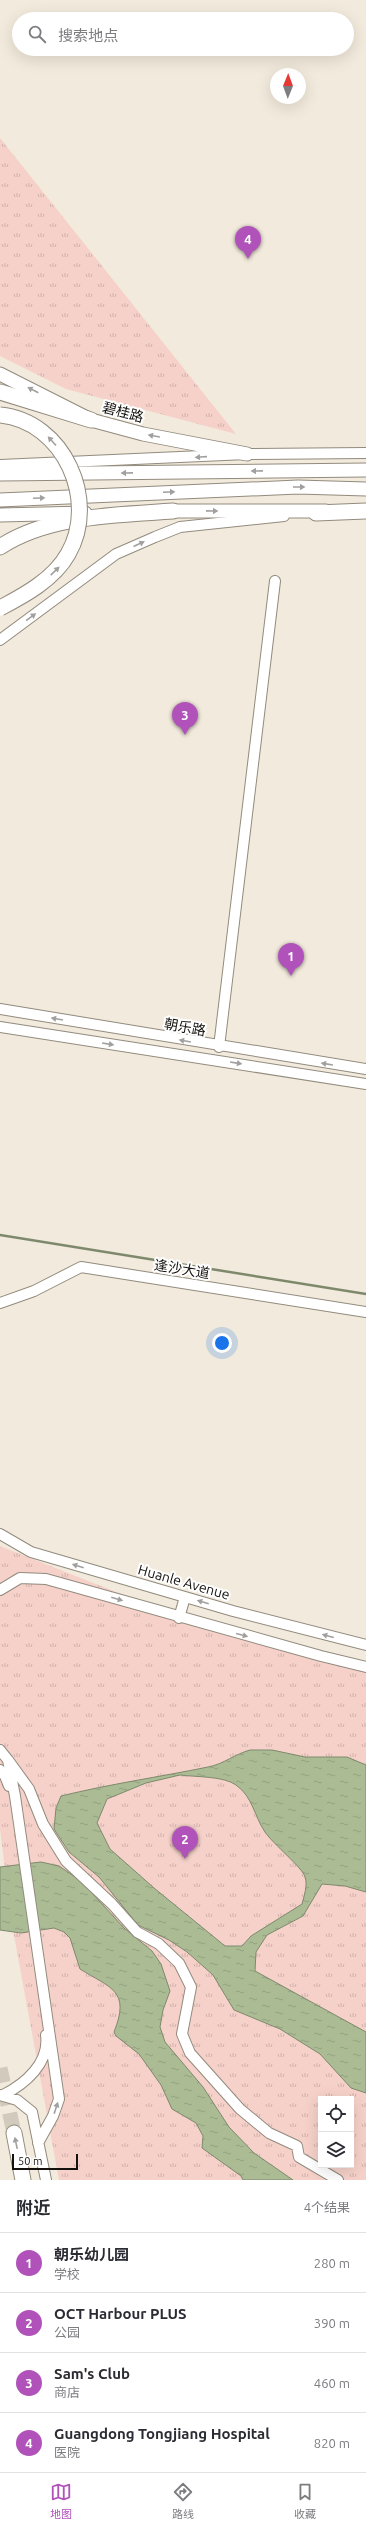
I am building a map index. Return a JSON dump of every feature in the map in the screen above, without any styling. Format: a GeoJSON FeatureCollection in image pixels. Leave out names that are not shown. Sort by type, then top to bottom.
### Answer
{"type":"FeatureCollection","features":[{"type":"Feature","properties":{"kind":"highway"},"geometry":{"type":"LineString","coordinates":[[0,392],[91,420]]}},
{"type":"Feature","properties":{"kind":"highway"},"geometry":{"type":"LineString","coordinates":[[0,415],[21,421],[48,436],[58,448],[74,475],[80,509],[76,538],[61,566],[24,594],[0,608]]}},
{"type":"Feature","properties":{"kind":"highway"},"geometry":{"type":"LineString","coordinates":[[0,547],[40,529],[86,518],[173,511]]}},
{"type":"Feature","properties":{"kind":"highway"},"geometry":{"type":"LineString","coordinates":[[316,513],[366,512]]}},
{"type":"Feature","properties":{"kind":"highway"},"geometry":{"type":"LineString","coordinates":[[14,2133],[24,2180]]}},
{"type":"Feature","properties":{"kind":"main road","name":"碧桂路"},"geometry":{"type":"LineString","coordinates":[[0,374],[91,420],[143,434],[247,454]]}},
{"type":"Feature","properties":{"kind":"main road"},"geometry":{"type":"LineString","coordinates":[[0,475],[366,470]]}},
{"type":"Feature","properties":{"kind":"main road"},"geometry":{"type":"LineString","coordinates":[[2,500],[298,487],[366,489]]}},
{"type":"Feature","properties":{"kind":"main road"},"geometry":{"type":"LineString","coordinates":[[0,515],[173,511],[316,513],[366,507]]}},
{"type":"Feature","properties":{"kind":"street"},"geometry":{"type":"LineString","coordinates":[[0,465],[247,454],[366,453]]}},
{"type":"Feature","properties":{"kind":"street"},"geometry":{"type":"LineString","coordinates":[[0,640],[116,554],[180,527],[316,513],[366,516]]}},
{"type":"Feature","properties":{"kind":"street"},"geometry":{"type":"LineString","coordinates":[[219,1047],[275,581]]}},
{"type":"Feature","properties":{"kind":"street","name":"朝乐路"},"geometry":{"type":"LineString","coordinates":[[0,1010],[366,1070]]}},
{"type":"Feature","properties":{"kind":"street","name":"朝乐路"},"geometry":{"type":"LineString","coordinates":[[0,1028],[366,1084]]}},
{"type":"Feature","properties":{"kind":"street","name":"逢沙大道"},"geometry":{"type":"LineString","coordinates":[[0,1303],[34,1291],[81,1267],[366,1312]]}},
{"type":"Feature","properties":{"kind":"street","name":"Huanle Avenue"},"geometry":{"type":"LineString","coordinates":[[0,1534],[31,1552],[185,1597],[366,1645]]}},
{"type":"Feature","properties":{"kind":"street"},"geometry":{"type":"LineString","coordinates":[[0,1590],[20,1578],[46,1579],[179,1618],[366,1667]]}},
{"type":"Feature","properties":{"kind":"street"},"geometry":{"type":"LineString","coordinates":[[179,1618],[185,1597]]}},
{"type":"Feature","properties":{"kind":"street"},"geometry":{"type":"LineString","coordinates":[[0,1750],[28,1789],[43,1824],[66,1861],[112,1904],[137,1932],[159,1944],[180,1963],[191,1987],[182,2034],[190,2053],[240,2110],[269,2133],[297,2146],[299,2157],[338,2180]]}},
{"type":"Feature","properties":{"kind":"street"},"geometry":{"type":"LineString","coordinates":[[8,1760],[41,1989],[59,2099],[53,2116],[38,2143]]}},
{"type":"Feature","properties":{"kind":"street"},"geometry":{"type":"LineString","coordinates":[[0,1770],[5,1776],[14,1805]]}},
{"type":"Feature","properties":{"kind":"street"},"geometry":{"type":"LineString","coordinates":[[1,2095],[19,2087],[34,2072],[43,2057],[46,2038],[41,1989]]}},
{"type":"Feature","properties":{"kind":"street"},"geometry":{"type":"LineString","coordinates":[[1,2095],[17,2100],[32,2112],[46,2180]]}},
{"type":"Feature","properties":{"kind":"green space"},"geometry":{"type":"Polygon","coordinates":[[[0,138],[236,434],[66,389],[0,356],[0,138]]]}},
{"type":"Feature","properties":{"kind":"green space"},"geometry":{"type":"Polygon","coordinates":[[[0,1546],[222,1634],[366,1669],[366,2180],[59,2180],[11,1919],[0,1829],[0,1546]]]}},
{"type":"Feature","properties":{"kind":"water"},"geometry":{"type":"Polygon","coordinates":[[[250,1750],[272,1750],[305,1757],[347,1757],[366,1765],[366,1892],[345,1886],[322,1884],[303,1916],[267,1935],[256,1952],[255,1971],[366,2032],[366,2093],[351,2088],[320,2054],[280,2029],[234,2010],[213,1975],[187,1952],[169,1940],[138,1925],[99,1877],[69,1852],[54,1829],[56,1808],[61,1796],[208,1767],[219,1764],[250,1750]],[[180,1775],[146,1783],[107,1799],[97,1823],[110,1849],[154,1888],[225,1946],[242,1946],[251,1936],[302,1904],[306,1887],[305,1877],[299,1868],[265,1832],[250,1801],[242,1790],[236,1785],[231,1782],[209,1777],[180,1775]]]}},
{"type":"Feature","properties":{"kind":"water"},"geometry":{"type":"Polygon","coordinates":[[[41,1862],[59,1866],[81,1881],[124,1928],[152,1951],[161,1964],[170,1991],[163,2010],[160,2027],[165,2042],[203,2087],[229,2127],[254,2153],[293,2180],[243,2180],[241,2176],[202,2148],[203,2136],[196,2123],[172,2109],[161,2085],[139,2054],[116,2036],[114,2032],[119,2018],[119,1999],[115,1992],[108,1986],[80,1969],[70,1938],[64,1932],[54,1928],[21,1933],[0,1930],[0,1867],[41,1862]]]}},
{"type":"Feature","properties":{"kind":"waterway"},"geometry":{"type":"LineString","coordinates":[[0,1235],[366,1294]]}},
{"type":"Feature","properties":{"kind":"tunnel"},"geometry":{"type":"LineString","coordinates":[[0,2068],[14,2133]]}},
{"type":"Feature","properties":{"kind":"place","name":"Guangdong Tongjiang Hospital"},"geometry":{"type":"Point","coordinates":[248,259]}},
{"type":"Feature","properties":{"kind":"place","name":"Sam's Club"},"geometry":{"type":"Point","coordinates":[185,735]}},
{"type":"Feature","properties":{"kind":"place","name":"朝乐幼儿园"},"geometry":{"type":"Point","coordinates":[291,976]}},
{"type":"Feature","properties":{"kind":"place","name":"OCT Harbour PLUS"},"geometry":{"type":"Point","coordinates":[185,1859]}}]}
